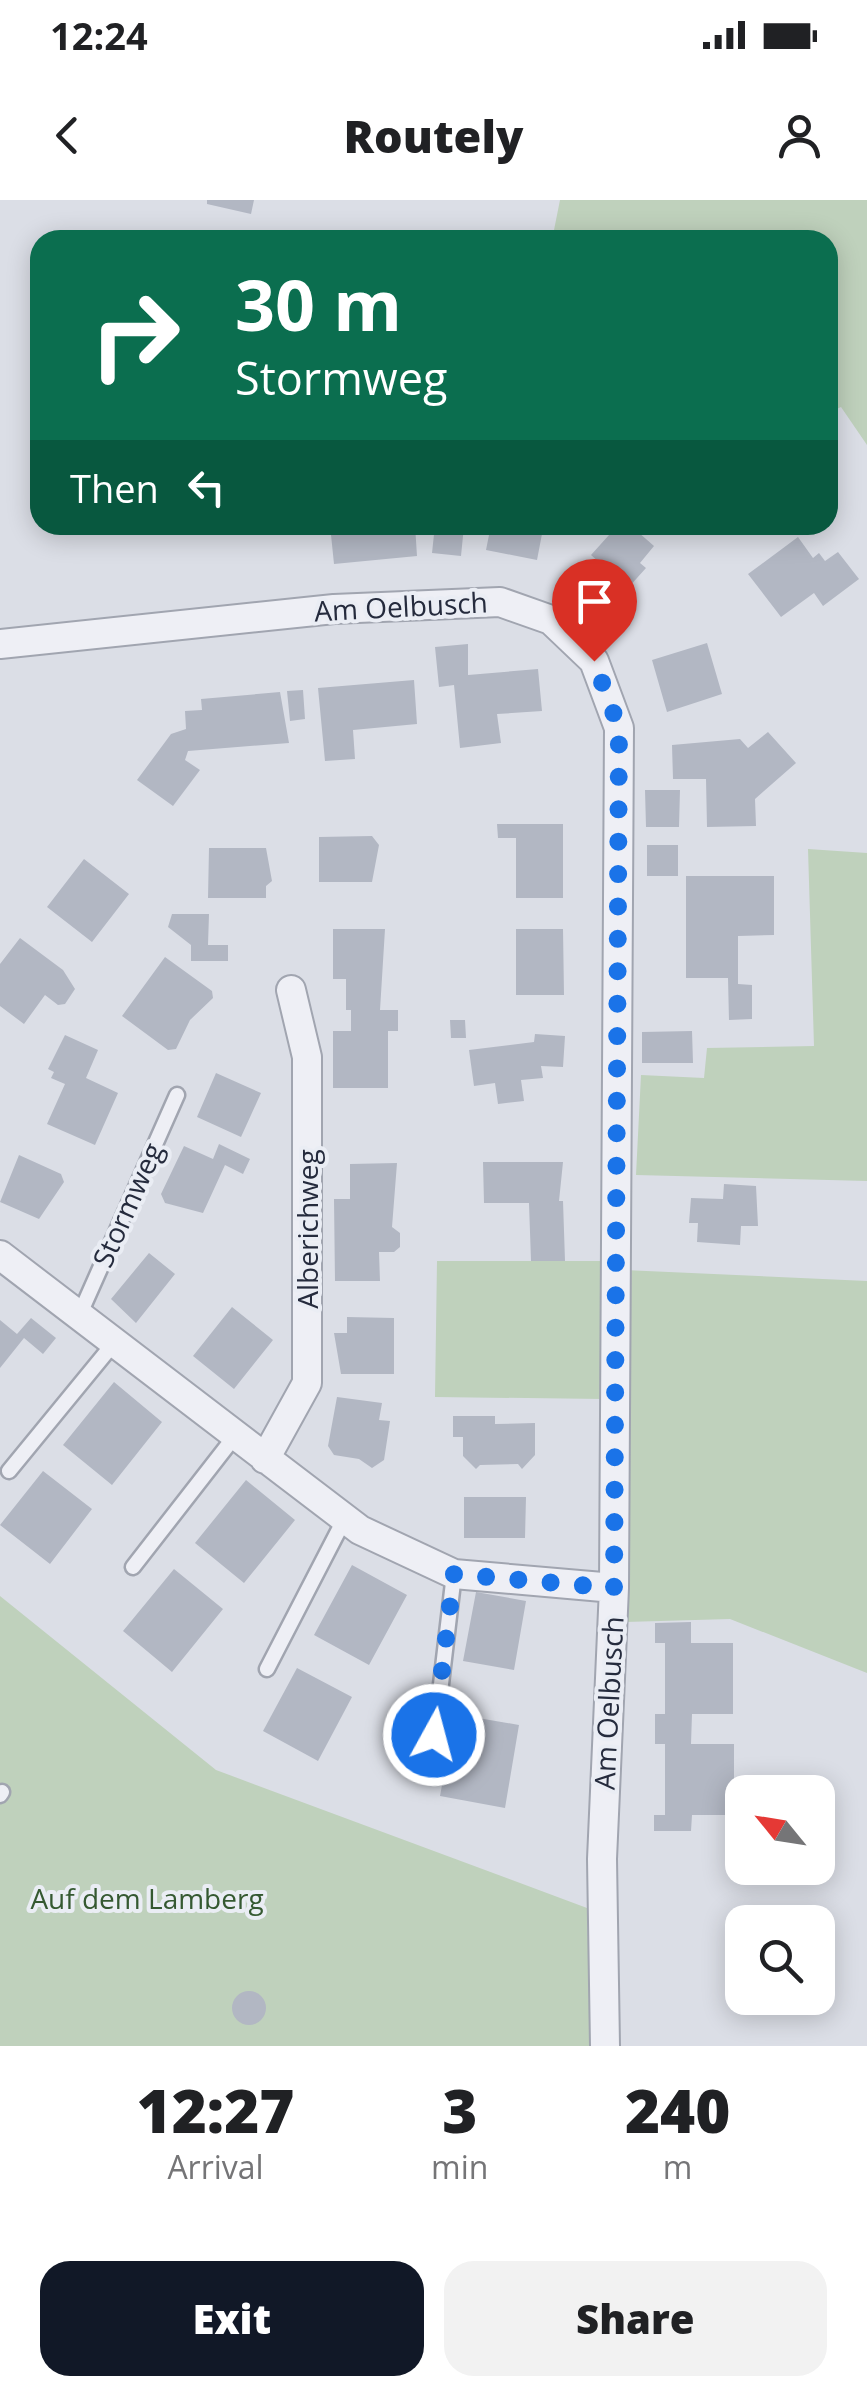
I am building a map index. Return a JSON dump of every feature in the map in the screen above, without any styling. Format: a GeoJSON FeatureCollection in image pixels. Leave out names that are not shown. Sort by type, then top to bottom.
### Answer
{"type":"FeatureCollection","features":[{"type":"Feature","properties":{"kind":"street","name":"Am Oelbusch"},"geometry":{"type":"LineString","coordinates":[[0,644],[334,609],[500,602],[551,620],[594,661],[619,728],[614,1588],[602,1859],[606,2046]]}},
{"type":"Feature","properties":{"kind":"street","name":"Alberichweg"},"geometry":{"type":"LineString","coordinates":[[265,1459],[306,1383],[307,1057],[291,990]]}},
{"type":"Feature","properties":{"kind":"street"},"geometry":{"type":"LineString","coordinates":[[0,1255],[345,1518],[454,1574],[614,1588]]}},
{"type":"Feature","properties":{"kind":"lane","name":"Stormweg"},"geometry":{"type":"LineString","coordinates":[[79,1316],[177,1095]]}},
{"type":"Feature","properties":{"kind":"lane"},"geometry":{"type":"LineString","coordinates":[[8,1471],[114,1343]]}},
{"type":"Feature","properties":{"kind":"lane"},"geometry":{"type":"LineString","coordinates":[[133,1567],[235,1436]]}},
{"type":"Feature","properties":{"kind":"lane"},"geometry":{"type":"LineString","coordinates":[[267,1669],[345,1518]]}},
{"type":"Feature","properties":{"kind":"lane"},"geometry":{"type":"LineString","coordinates":[[434,1735],[454,1574]]}},
{"type":"Feature","properties":{"kind":"green space"},"geometry":{"type":"Polygon","coordinates":[[[560,200],[867,200],[867,445],[841,407],[838,408],[838,230],[554,230],[560,200]]]}},
{"type":"Feature","properties":{"kind":"green space"},"geometry":{"type":"Polygon","coordinates":[[[808,849],[867,853],[867,1181],[636,1175],[641,1075],[704,1078],[707,1048],[814,1046],[808,849]]]}},
{"type":"Feature","properties":{"kind":"green space"},"geometry":{"type":"Polygon","coordinates":[[[437,1261],[606,1261],[603,1399],[435,1397],[437,1261]]]}},
{"type":"Feature","properties":{"kind":"green space"},"geometry":{"type":"Polygon","coordinates":[[[624,1270],[867,1281],[867,1673],[730,1619],[625,1622],[624,1270]]]}},
{"type":"Feature","properties":{"kind":"green space","name":"Auf dem Lamberg"},"geometry":{"type":"Polygon","coordinates":[[[0,1596],[216,1770],[587,1908],[591,2046],[0,2046],[0,1596]]]}},
{"type":"Feature","properties":{"kind":"building"},"geometry":{"type":"Polygon","coordinates":[[[207,200],[254,200],[251,214],[207,204],[207,200]]]}},
{"type":"Feature","properties":{"kind":"building"},"geometry":{"type":"Polygon","coordinates":[[[331,535],[416,535],[417,556],[334,564],[331,535]]]}},
{"type":"Feature","properties":{"kind":"building"},"geometry":{"type":"Polygon","coordinates":[[[434,535],[463,535],[461,556],[432,553],[434,535]]]}},
{"type":"Feature","properties":{"kind":"building"},"geometry":{"type":"Polygon","coordinates":[[[489,535],[542,535],[537,560],[486,550],[489,535]]]}},
{"type":"Feature","properties":{"kind":"building"},"geometry":{"type":"Polygon","coordinates":[[[609,535],[641,535],[654,546],[640,563],[646,568],[628,588],[591,555],[609,535]]]}},
{"type":"Feature","properties":{"kind":"building"},"geometry":{"type":"Polygon","coordinates":[[[798,537],[813,558],[819,553],[825,561],[838,552],[859,579],[823,606],[814,593],[781,617],[748,574],[798,537]]]}},
{"type":"Feature","properties":{"kind":"building"},"geometry":{"type":"Polygon","coordinates":[[[707,643],[722,694],[667,712],[652,660],[707,643]]]}},
{"type":"Feature","properties":{"kind":"building"},"geometry":{"type":"Polygon","coordinates":[[[468,644],[468,675],[538,669],[542,711],[497,714],[501,743],[460,748],[454,685],[439,687],[435,647],[468,644]]]}},
{"type":"Feature","properties":{"kind":"building"},"geometry":{"type":"Polygon","coordinates":[[[414,680],[417,724],[353,730],[355,759],[325,761],[318,688],[414,680]]]}},
{"type":"Feature","properties":{"kind":"building"},"geometry":{"type":"Polygon","coordinates":[[[303,690],[305,719],[290,721],[287,691],[303,690]]]}},
{"type":"Feature","properties":{"kind":"building"},"geometry":{"type":"Polygon","coordinates":[[[280,692],[289,743],[188,751],[185,760],[200,770],[173,806],[137,780],[171,734],[186,729],[185,711],[202,710],[201,699],[280,692]]]}},
{"type":"Feature","properties":{"kind":"building"},"geometry":{"type":"Polygon","coordinates":[[[768,732],[796,763],[755,799],[756,826],[707,827],[706,779],[673,779],[672,745],[740,739],[748,748],[768,732]]]}},
{"type":"Feature","properties":{"kind":"building"},"geometry":{"type":"Polygon","coordinates":[[[645,790],[680,790],[679,827],[646,827],[645,790]]]}},
{"type":"Feature","properties":{"kind":"building"},"geometry":{"type":"Polygon","coordinates":[[[497,824],[563,824],[563,898],[516,898],[516,838],[498,838],[497,824]]]}},
{"type":"Feature","properties":{"kind":"building"},"geometry":{"type":"Polygon","coordinates":[[[372,836],[379,845],[372,882],[319,882],[319,837],[372,836]]]}},
{"type":"Feature","properties":{"kind":"building"},"geometry":{"type":"Polygon","coordinates":[[[647,845],[678,845],[678,876],[647,876],[647,845]]]}},
{"type":"Feature","properties":{"kind":"building"},"geometry":{"type":"Polygon","coordinates":[[[209,848],[266,848],[272,881],[266,886],[266,898],[208,898],[209,848]]]}},
{"type":"Feature","properties":{"kind":"building"},"geometry":{"type":"Polygon","coordinates":[[[84,859],[129,894],[92,942],[47,907],[84,859]]]}},
{"type":"Feature","properties":{"kind":"building"},"geometry":{"type":"Polygon","coordinates":[[[686,876],[774,876],[774,935],[738,936],[738,984],[752,985],[752,1019],[729,1020],[728,978],[686,978],[686,876]]]}},
{"type":"Feature","properties":{"kind":"building"},"geometry":{"type":"Polygon","coordinates":[[[172,914],[209,914],[208,945],[228,945],[228,961],[191,961],[191,945],[168,927],[172,914]]]}},
{"type":"Feature","properties":{"kind":"building"},"geometry":{"type":"Polygon","coordinates":[[[333,929],[385,929],[380,1010],[398,1010],[398,1031],[388,1031],[388,1088],[333,1088],[333,1031],[351,1031],[351,1010],[346,1010],[346,979],[333,979],[333,929]]]}},
{"type":"Feature","properties":{"kind":"building"},"geometry":{"type":"Polygon","coordinates":[[[516,929],[563,929],[564,995],[516,995],[516,929]]]}},
{"type":"Feature","properties":{"kind":"building"},"geometry":{"type":"Polygon","coordinates":[[[20,938],[63,970],[75,989],[65,1004],[58,1005],[45,995],[24,1024],[0,1006],[0,964],[20,938]]]}},
{"type":"Feature","properties":{"kind":"building"},"geometry":{"type":"Polygon","coordinates":[[[165,957],[212,991],[213,998],[190,1020],[176,1049],[168,1050],[122,1016],[165,957]]]}},
{"type":"Feature","properties":{"kind":"building"},"geometry":{"type":"Polygon","coordinates":[[[450,1020],[465,1020],[466,1038],[451,1038],[450,1020]]]}},
{"type":"Feature","properties":{"kind":"building"},"geometry":{"type":"Polygon","coordinates":[[[692,1031],[693,1063],[642,1063],[642,1032],[692,1031]]]}},
{"type":"Feature","properties":{"kind":"building"},"geometry":{"type":"Polygon","coordinates":[[[535,1034],[565,1036],[563,1067],[541,1066],[543,1078],[521,1080],[524,1101],[498,1104],[495,1083],[474,1086],[469,1050],[534,1042],[535,1034]]]}},
{"type":"Feature","properties":{"kind":"building"},"geometry":{"type":"Polygon","coordinates":[[[65,1035],[98,1050],[86,1078],[118,1093],[95,1145],[47,1124],[65,1084],[51,1078],[54,1072],[48,1069],[65,1035]]]}},
{"type":"Feature","properties":{"kind":"building"},"geometry":{"type":"Polygon","coordinates":[[[216,1073],[261,1093],[241,1137],[197,1117],[216,1073]]]}},
{"type":"Feature","properties":{"kind":"building"},"geometry":{"type":"Polygon","coordinates":[[[219,1144],[250,1159],[243,1174],[225,1165],[203,1213],[165,1203],[161,1194],[184,1146],[213,1159],[219,1144]]]}},
{"type":"Feature","properties":{"kind":"building"},"geometry":{"type":"Polygon","coordinates":[[[19,1155],[61,1174],[64,1182],[39,1219],[0,1202],[19,1155]]]}},
{"type":"Feature","properties":{"kind":"building"},"geometry":{"type":"Polygon","coordinates":[[[483,1162],[563,1162],[559,1201],[563,1201],[565,1261],[531,1261],[529,1203],[484,1203],[483,1162]]]}},
{"type":"Feature","properties":{"kind":"building"},"geometry":{"type":"Polygon","coordinates":[[[397,1163],[392,1227],[400,1233],[400,1247],[394,1252],[379,1252],[380,1281],[335,1281],[334,1199],[350,1199],[350,1164],[397,1163]]]}},
{"type":"Feature","properties":{"kind":"building"},"geometry":{"type":"Polygon","coordinates":[[[724,1184],[756,1186],[758,1226],[741,1226],[740,1245],[697,1242],[698,1223],[689,1223],[691,1198],[723,1199],[724,1184]]]}},
{"type":"Feature","properties":{"kind":"building"},"geometry":{"type":"Polygon","coordinates":[[[149,1253],[175,1274],[136,1323],[111,1299],[149,1253]]]}},
{"type":"Feature","properties":{"kind":"building"},"geometry":{"type":"Polygon","coordinates":[[[232,1307],[273,1340],[234,1389],[193,1356],[232,1307]]]}},
{"type":"Feature","properties":{"kind":"building"},"geometry":{"type":"Polygon","coordinates":[[[347,1317],[394,1318],[394,1374],[341,1374],[334,1333],[347,1333],[347,1317]]]}},
{"type":"Feature","properties":{"kind":"building"},"geometry":{"type":"Polygon","coordinates":[[[31,1318],[56,1338],[43,1354],[24,1338],[0,1368],[0,1320],[17,1334],[31,1318]]]}},
{"type":"Feature","properties":{"kind":"building"},"geometry":{"type":"Polygon","coordinates":[[[114,1382],[162,1422],[112,1485],[63,1445],[114,1382]]]}},
{"type":"Feature","properties":{"kind":"building"},"geometry":{"type":"Polygon","coordinates":[[[337,1397],[382,1403],[379,1420],[390,1421],[384,1460],[372,1468],[359,1459],[334,1455],[328,1446],[337,1397]]]}},
{"type":"Feature","properties":{"kind":"building"},"geometry":{"type":"Polygon","coordinates":[[[453,1416],[495,1416],[495,1424],[535,1423],[535,1455],[522,1469],[518,1464],[480,1465],[476,1469],[463,1456],[463,1437],[453,1437],[453,1416]]]}},
{"type":"Feature","properties":{"kind":"building"},"geometry":{"type":"Polygon","coordinates":[[[43,1471],[92,1509],[50,1564],[0,1525],[43,1471]]]}},
{"type":"Feature","properties":{"kind":"building"},"geometry":{"type":"Polygon","coordinates":[[[246,1480],[295,1520],[244,1583],[195,1543],[246,1480]]]}},
{"type":"Feature","properties":{"kind":"building"},"geometry":{"type":"Polygon","coordinates":[[[464,1497],[526,1497],[525,1538],[464,1538],[464,1497]]]}},
{"type":"Feature","properties":{"kind":"building"},"geometry":{"type":"Polygon","coordinates":[[[352,1565],[407,1595],[369,1665],[314,1635],[352,1565]]]}},
{"type":"Feature","properties":{"kind":"building"},"geometry":{"type":"Polygon","coordinates":[[[174,1569],[223,1609],[172,1672],[123,1631],[174,1569]]]}},
{"type":"Feature","properties":{"kind":"building"},"geometry":{"type":"Polygon","coordinates":[[[476,1592],[526,1601],[514,1670],[463,1661],[476,1592]]]}},
{"type":"Feature","properties":{"kind":"building"},"geometry":{"type":"Polygon","coordinates":[[[691,1622],[691,1643],[733,1643],[733,1714],[692,1714],[691,1744],[734,1744],[734,1775],[725,1775],[725,1815],[692,1815],[691,1831],[654,1831],[654,1815],[665,1815],[665,1744],[655,1744],[655,1714],[665,1714],[665,1643],[655,1643],[655,1623],[691,1622]]]}},
{"type":"Feature","properties":{"kind":"building"},"geometry":{"type":"Polygon","coordinates":[[[297,1668],[352,1697],[318,1761],[263,1731],[297,1668]]]}},
{"type":"Feature","properties":{"kind":"building"},"geometry":{"type":"Polygon","coordinates":[[[455,1714],[519,1725],[505,1808],[440,1796],[455,1714]]]}},
{"type":"Feature","properties":{"kind":"building"},"geometry":{"type":"Polygon","coordinates":[[[249,1991],[261,1996],[266,2008],[261,2020],[249,2025],[237,2020],[232,2008],[237,1996],[249,1991]]]}},
{"type":"Feature","properties":{"kind":"route"},"geometry":{"type":"LineString","coordinates":[[434,1735],[454,1574],[614,1588],[619,728],[594,661]]}}]}
